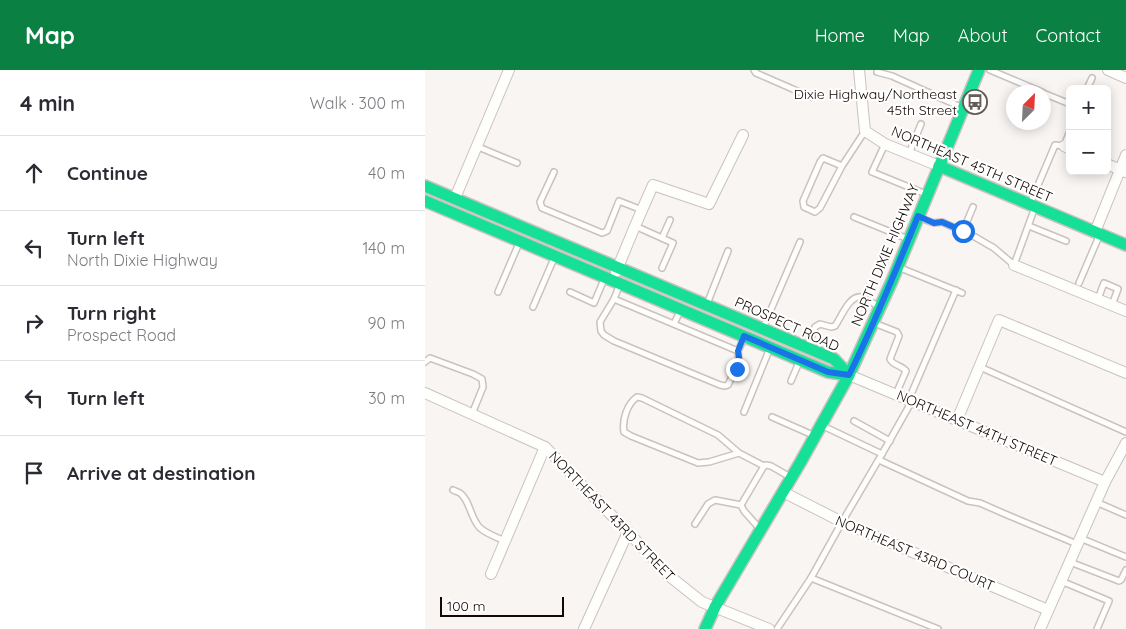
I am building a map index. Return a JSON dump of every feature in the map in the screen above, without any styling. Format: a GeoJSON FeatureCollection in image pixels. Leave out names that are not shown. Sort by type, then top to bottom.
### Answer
{"type":"FeatureCollection","features":[{"type":"Feature","properties":{"kind":"main road","name":"NORTH DIXIE HIGHWAY"},"geometry":{"type":"LineString","coordinates":[[705,629],[715,608],[822,426],[849,375],[880,308],[979,70]]}},
{"type":"Feature","properties":{"kind":"main road","name":"NORTHEAST 45TH STREET"},"geometry":{"type":"LineString","coordinates":[[939,166],[1126,245]]}},
{"type":"Feature","properties":{"kind":"main road","name":"PROSPECT ROAD"},"geometry":{"type":"LineString","coordinates":[[425,186],[834,359],[849,375]]}},
{"type":"Feature","properties":{"kind":"main road","name":"PROSPECT ROAD"},"geometry":{"type":"LineString","coordinates":[[425,201],[828,372],[849,375]]}},
{"type":"Feature","properties":{"kind":"street"},"geometry":{"type":"LineString","coordinates":[[455,198],[509,70]]}},
{"type":"Feature","properties":{"kind":"street"},"geometry":{"type":"LineString","coordinates":[[859,70],[865,131]]}},
{"type":"Feature","properties":{"kind":"street"},"geometry":{"type":"LineString","coordinates":[[1108,70],[1126,78]]}},
{"type":"Feature","properties":{"kind":"street","name":"NORTHEAST 45TH STREET"},"geometry":{"type":"LineString","coordinates":[[865,131],[885,144],[939,166]]}},
{"type":"Feature","properties":{"kind":"street"},"geometry":{"type":"LineString","coordinates":[[613,280],[653,185],[709,204],[743,135]]}},
{"type":"Feature","properties":{"kind":"street"},"geometry":{"type":"LineString","coordinates":[[1097,233],[1123,171],[1126,156]]}},
{"type":"Feature","properties":{"kind":"street"},"geometry":{"type":"LineString","coordinates":[[1111,166],[1123,171]]}},
{"type":"Feature","properties":{"kind":"street"},"geometry":{"type":"LineString","coordinates":[[1015,265],[1126,311]]}},
{"type":"Feature","properties":{"kind":"street"},"geometry":{"type":"LineString","coordinates":[[957,420],[999,320],[1126,372]]}},
{"type":"Feature","properties":{"kind":"street","name":"NORTHEAST 44TH STREET"},"geometry":{"type":"LineString","coordinates":[[849,375],[1105,482]]}},
{"type":"Feature","properties":{"kind":"street","name":"NORTHEAST 43RD STREET"},"geometry":{"type":"LineString","coordinates":[[425,394],[545,447],[668,575],[702,602],[769,629]]}},
{"type":"Feature","properties":{"kind":"street"},"geometry":{"type":"LineString","coordinates":[[1040,629],[1105,482],[1126,443]]}},
{"type":"Feature","properties":{"kind":"street"},"geometry":{"type":"LineString","coordinates":[[491,574],[545,447]]}},
{"type":"Feature","properties":{"kind":"street","name":"NORTHEAST 43RD COURT"},"geometry":{"type":"LineString","coordinates":[[783,492],[841,522],[1048,610]]}},
{"type":"Feature","properties":{"kind":"street"},"geometry":{"type":"LineString","coordinates":[[584,629],[628,532]]}},
{"type":"Feature","properties":{"kind":"lane"},"geometry":{"type":"LineString","coordinates":[[754,70],[756,73],[811,97]]}},
{"type":"Feature","properties":{"kind":"lane"},"geometry":{"type":"LineString","coordinates":[[990,70],[1025,85]]}},
{"type":"Feature","properties":{"kind":"lane"},"geometry":{"type":"LineString","coordinates":[[877,72],[892,76],[964,108]]}},
{"type":"Feature","properties":{"kind":"lane"},"geometry":{"type":"LineString","coordinates":[[1089,85],[1092,78]]}},
{"type":"Feature","properties":{"kind":"lane"},"geometry":{"type":"LineString","coordinates":[[1051,96],[1066,102]]}},
{"type":"Feature","properties":{"kind":"lane"},"geometry":{"type":"LineString","coordinates":[[909,154],[921,124]]}},
{"type":"Feature","properties":{"kind":"lane"},"geometry":{"type":"LineString","coordinates":[[842,166],[823,158],[803,202],[804,207],[815,212],[820,208],[842,166],[865,131]]}},
{"type":"Feature","properties":{"kind":"lane"},"geometry":{"type":"LineString","coordinates":[[885,144],[873,172],[927,194]]}},
{"type":"Feature","properties":{"kind":"lane"},"geometry":{"type":"LineString","coordinates":[[918,216],[934,223],[942,222],[975,237],[994,248],[1015,265],[1029,226],[1032,206],[1055,145],[1066,147]]}},
{"type":"Feature","properties":{"kind":"lane"},"geometry":{"type":"LineString","coordinates":[[477,146],[517,163]]}},
{"type":"Feature","properties":{"kind":"lane"},"geometry":{"type":"LineString","coordinates":[[554,172],[540,202],[542,208],[602,233],[607,230],[619,201],[642,210]]}},
{"type":"Feature","properties":{"kind":"lane"},"geometry":{"type":"LineString","coordinates":[[963,231],[973,207]]}},
{"type":"Feature","properties":{"kind":"lane"},"geometry":{"type":"LineString","coordinates":[[854,217],[908,239]]}},
{"type":"Feature","properties":{"kind":"lane"},"geometry":{"type":"LineString","coordinates":[[662,238],[670,220]]}},
{"type":"Feature","properties":{"kind":"lane"},"geometry":{"type":"LineString","coordinates":[[635,226],[673,243],[662,268]]}},
{"type":"Feature","properties":{"kind":"lane"},"geometry":{"type":"LineString","coordinates":[[1029,226],[1066,241]]}},
{"type":"Feature","properties":{"kind":"lane"},"geometry":{"type":"LineString","coordinates":[[1079,283],[1097,233]]}},
{"type":"Feature","properties":{"kind":"lane"},"geometry":{"type":"LineString","coordinates":[[498,292],[520,241]]}},
{"type":"Feature","properties":{"kind":"lane"},"geometry":{"type":"LineString","coordinates":[[763,329],[800,242]]}},
{"type":"Feature","properties":{"kind":"lane"},"geometry":{"type":"LineString","coordinates":[[707,305],[728,251]]}},
{"type":"Feature","properties":{"kind":"lane"},"geometry":{"type":"LineString","coordinates":[[533,307],[555,256]]}},
{"type":"Feature","properties":{"kind":"lane"},"geometry":{"type":"LineString","coordinates":[[777,629],[811,578],[841,522],[890,441],[959,292],[897,266]]}},
{"type":"Feature","properties":{"kind":"lane"},"geometry":{"type":"LineString","coordinates":[[570,292],[594,303],[613,280]]}},
{"type":"Feature","properties":{"kind":"lane"},"geometry":{"type":"LineString","coordinates":[[613,280],[614,299],[599,326],[604,335],[614,341],[725,386],[731,380],[739,362],[738,351],[744,336]]}},
{"type":"Feature","properties":{"kind":"lane"},"geometry":{"type":"LineString","coordinates":[[1097,300],[1104,283],[1118,289],[1112,306]]}},
{"type":"Feature","properties":{"kind":"lane"},"geometry":{"type":"LineString","coordinates":[[807,347],[815,326],[819,324],[835,326],[848,303],[856,297],[862,298],[880,308]]}},
{"type":"Feature","properties":{"kind":"lane"},"geometry":{"type":"LineString","coordinates":[[614,299],[738,351]]}},
{"type":"Feature","properties":{"kind":"lane"},"geometry":{"type":"LineString","coordinates":[[674,324],[681,309]]}},
{"type":"Feature","properties":{"kind":"lane"},"geometry":{"type":"LineString","coordinates":[[873,322],[897,332],[899,336],[890,359],[892,363],[905,368],[906,371],[896,394]]}},
{"type":"Feature","properties":{"kind":"lane"},"geometry":{"type":"LineString","coordinates":[[744,412],[771,347]]}},
{"type":"Feature","properties":{"kind":"lane"},"geometry":{"type":"LineString","coordinates":[[425,362],[430,358],[482,379],[483,387],[472,414]]}},
{"type":"Feature","properties":{"kind":"lane"},"geometry":{"type":"LineString","coordinates":[[791,381],[800,360]]}},
{"type":"Feature","properties":{"kind":"lane"},"geometry":{"type":"LineString","coordinates":[[980,367],[1126,432]]}},
{"type":"Feature","properties":{"kind":"lane"},"geometry":{"type":"LineString","coordinates":[[739,454],[698,463],[631,436],[624,432],[623,427],[631,401],[637,397],[642,398],[718,435],[739,454],[765,466],[771,466],[791,478]]}},
{"type":"Feature","properties":{"kind":"lane"},"geometry":{"type":"LineString","coordinates":[[772,416],[815,436]]}},
{"type":"Feature","properties":{"kind":"lane"},"geometry":{"type":"LineString","coordinates":[[854,421],[890,441]]}},
{"type":"Feature","properties":{"kind":"lane"},"geometry":{"type":"LineString","coordinates":[[822,426],[882,454]]}},
{"type":"Feature","properties":{"kind":"lane"},"geometry":{"type":"LineString","coordinates":[[879,460],[967,501],[980,502],[1005,514],[1126,557]]}},
{"type":"Feature","properties":{"kind":"lane"},"geometry":{"type":"LineString","coordinates":[[741,505],[765,466]]}},
{"type":"Feature","properties":{"kind":"lane"},"geometry":{"type":"LineString","coordinates":[[453,490],[461,494],[466,500],[473,520],[480,528],[486,533],[505,541]]}},
{"type":"Feature","properties":{"kind":"lane"},"geometry":{"type":"LineString","coordinates":[[695,524],[708,504],[715,500],[741,505]]}},
{"type":"Feature","properties":{"kind":"lane"},"geometry":{"type":"LineString","coordinates":[[1096,502],[1126,515]]}},
{"type":"Feature","properties":{"kind":"lane"},"geometry":{"type":"LineString","coordinates":[[741,505],[761,530]]}},
{"type":"Feature","properties":{"kind":"lane"},"geometry":{"type":"LineString","coordinates":[[1069,561],[1119,582],[1126,570]]}},
{"type":"Feature","properties":{"kind":"lane"},"geometry":{"type":"LineString","coordinates":[[811,578],[938,629]]}},
{"type":"Feature","properties":{"kind":"lane"},"geometry":{"type":"LineString","coordinates":[[1061,581],[1109,601],[1097,629]]}},
{"type":"Feature","properties":{"kind":"traffic: fast"},"geometry":{"type":"LineString","coordinates":[[705,629],[715,607],[800,463],[849,375],[892,281],[979,70]]}},
{"type":"Feature","properties":{"kind":"traffic: fast"},"geometry":{"type":"LineString","coordinates":[[939,166],[1126,245]]}},
{"type":"Feature","properties":{"kind":"traffic: fast"},"geometry":{"type":"LineString","coordinates":[[425,186],[834,359],[849,375]]}},
{"type":"Feature","properties":{"kind":"traffic: fast"},"geometry":{"type":"LineString","coordinates":[[425,201],[828,372],[849,375]]}},
{"type":"Feature","properties":{"kind":"place","name":"Dixie Highway/Northeast 45th Street"},"geometry":{"type":"Point","coordinates":[975,102]}},
{"type":"Feature","properties":{"kind":"route"},"geometry":{"type":"LineString","coordinates":[[737,369],[739,362],[738,351],[744,336],[828,372],[849,375],[892,280],[918,216],[934,223],[942,222],[963,231]]}}]}
